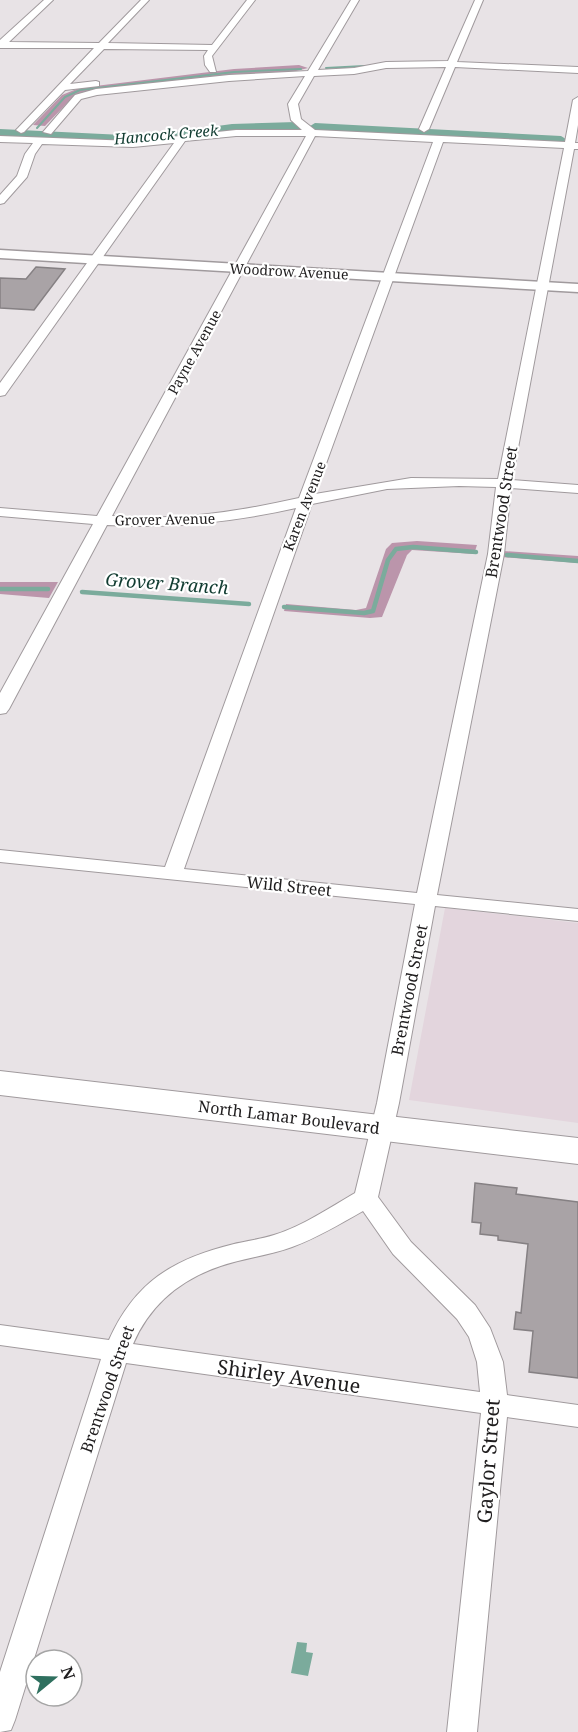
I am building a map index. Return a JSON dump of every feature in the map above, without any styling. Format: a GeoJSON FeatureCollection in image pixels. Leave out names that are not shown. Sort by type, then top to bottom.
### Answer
{"type":"FeatureCollection","features":[{"type":"Feature","properties":{"kind":"main road","name":"North Lamar Boulevard"},"geometry":{"type":"LineString","coordinates":[[0,1083],[578,1151]]}},
{"type":"Feature","properties":{"kind":"street"},"geometry":{"type":"LineString","coordinates":[[0,45],[50,0]]}},
{"type":"Feature","properties":{"kind":"street"},"geometry":{"type":"LineString","coordinates":[[21,130],[145,0]]}},
{"type":"Feature","properties":{"kind":"street"},"geometry":{"type":"LineString","coordinates":[[213,70],[208,61],[213,48],[251,0]]}},
{"type":"Feature","properties":{"kind":"street"},"geometry":{"type":"LineString","coordinates":[[312,133],[296,120],[294,104],[355,0]]}},
{"type":"Feature","properties":{"kind":"street"},"geometry":{"type":"LineString","coordinates":[[424,129],[479,0]]}},
{"type":"Feature","properties":{"kind":"street"},"geometry":{"type":"LineString","coordinates":[[0,45],[213,48]]}},
{"type":"Feature","properties":{"kind":"street"},"geometry":{"type":"LineString","coordinates":[[262,66],[366,62],[386,65],[452,64],[578,70]]}},
{"type":"Feature","properties":{"kind":"street"},"geometry":{"type":"LineString","coordinates":[[48,132],[82,95],[230,78],[354,71],[386,65]]}},
{"type":"Feature","properties":{"kind":"street"},"geometry":{"type":"LineString","coordinates":[[63,87],[237,67]]}},
{"type":"Feature","properties":{"kind":"street"},"geometry":{"type":"LineString","coordinates":[[146,87],[155,94]]}},
{"type":"Feature","properties":{"kind":"street","name":"Brentwood Street"},"geometry":{"type":"LineString","coordinates":[[0,1720],[117,1351],[135,1312],[169,1277],[209,1260],[284,1241],[313,1228],[366,1198],[382,1128],[496,554],[504,484],[574,141],[578,100]]}},
{"type":"Feature","properties":{"kind":"street"},"geometry":{"type":"LineString","coordinates":[[0,129],[124,135],[240,123],[301,123],[424,129],[574,141]]}},
{"type":"Feature","properties":{"kind":"street"},"geometry":{"type":"LineString","coordinates":[[0,139],[114,145],[254,132],[574,141]]}},
{"type":"Feature","properties":{"kind":"street","name":"Payne Avenue"},"geometry":{"type":"LineString","coordinates":[[0,710],[312,133]]}},
{"type":"Feature","properties":{"kind":"street","name":"Karen Avenue"},"geometry":{"type":"LineString","coordinates":[[172,875],[267,604],[439,139]]}},
{"type":"Feature","properties":{"kind":"street"},"geometry":{"type":"LineString","coordinates":[[0,392],[181,140]]}},
{"type":"Feature","properties":{"kind":"street"},"geometry":{"type":"LineString","coordinates":[[0,201],[22,177],[30,154],[39,141]]}},
{"type":"Feature","properties":{"kind":"street","name":"Woodrow Avenue"},"geometry":{"type":"LineString","coordinates":[[0,254],[578,288]]}},
{"type":"Feature","properties":{"kind":"street","name":"Grover Avenue"},"geometry":{"type":"LineString","coordinates":[[0,512],[188,522],[255,513],[359,489],[410,482],[459,481],[578,489]]}},
{"type":"Feature","properties":{"kind":"street","name":"Wild Street"},"geometry":{"type":"LineString","coordinates":[[0,856],[578,915]]}},
{"type":"Feature","properties":{"kind":"street","name":"Gaylor Street"},"geometry":{"type":"LineString","coordinates":[[366,1198],[402,1248],[459,1304],[481,1335],[490,1362],[495,1405],[462,1732]]}},
{"type":"Feature","properties":{"kind":"street","name":"Shirley Avenue"},"geometry":{"type":"LineString","coordinates":[[0,1335],[578,1416]]}},
{"type":"Feature","properties":{"kind":"shaded area"},"geometry":{"type":"Polygon","coordinates":[[[299,65],[308,68],[292,72],[80,93],[75,95],[45,126],[33,125],[62,95],[79,88],[234,69],[299,65]]]}},
{"type":"Feature","properties":{"kind":"shaded area"},"geometry":{"type":"Polygon","coordinates":[[[417,541],[477,545],[474,554],[412,550],[407,555],[382,617],[284,611],[286,604],[356,610],[366,608],[386,549],[392,543],[417,541]]]}},
{"type":"Feature","properties":{"kind":"shaded area"},"geometry":{"type":"Polygon","coordinates":[[[503,551],[578,556],[578,563],[501,557],[503,551]]]}},
{"type":"Feature","properties":{"kind":"shaded area"},"geometry":{"type":"Polygon","coordinates":[[[0,582],[58,582],[49,598],[0,594],[0,582]]]}},
{"type":"Feature","properties":{"kind":"shaded area"},"geometry":{"type":"Polygon","coordinates":[[[445,908],[578,923],[578,1123],[409,1100],[445,908]]]}},
{"type":"Feature","properties":{"kind":"shaded area"},"geometry":{"type":"Polygon","coordinates":[[[297,1642],[307,1643],[306,1652],[313,1653],[308,1676],[291,1673],[297,1642]]]}},
{"type":"Feature","properties":{"kind":"building"},"geometry":{"type":"Polygon","coordinates":[[[36,267],[65,269],[34,310],[0,308],[0,278],[26,279],[36,267]]]}},
{"type":"Feature","properties":{"kind":"building"},"geometry":{"type":"Polygon","coordinates":[[[475,1183],[517,1188],[516,1194],[578,1202],[578,1378],[529,1372],[533,1331],[514,1329],[516,1312],[521,1313],[528,1244],[498,1240],[498,1236],[480,1234],[481,1223],[472,1222],[475,1183]]]}},
{"type":"Feature","properties":{"kind":"waterway"},"geometry":{"type":"LineString","coordinates":[[326,68],[364,66]]}},
{"type":"Feature","properties":{"kind":"waterway"},"geometry":{"type":"LineString","coordinates":[[37,128],[65,97],[80,90],[234,72],[301,69]]}},
{"type":"Feature","properties":{"kind":"waterway","name":"Hancock Creek"},"geometry":{"type":"LineString","coordinates":[[0,134],[123,140],[166,138],[232,129],[296,127]]}},
{"type":"Feature","properties":{"kind":"waterway","name":"Hancock Creek"},"geometry":{"type":"LineString","coordinates":[[315,128],[561,141]]}},
{"type":"Feature","properties":{"kind":"waterway","name":"Grover Branch"},"geometry":{"type":"LineString","coordinates":[[284,607],[364,613],[373,611],[388,560],[396,549],[413,547],[476,552]]}},
{"type":"Feature","properties":{"kind":"waterway","name":"Grover Branch"},"geometry":{"type":"LineString","coordinates":[[507,555],[578,561]]}},
{"type":"Feature","properties":{"kind":"waterway","name":"Grover Branch"},"geometry":{"type":"LineString","coordinates":[[0,589],[48,589]]}},
{"type":"Feature","properties":{"kind":"waterway","name":"Grover Branch"},"geometry":{"type":"LineString","coordinates":[[82,592],[249,604]]}}]}
